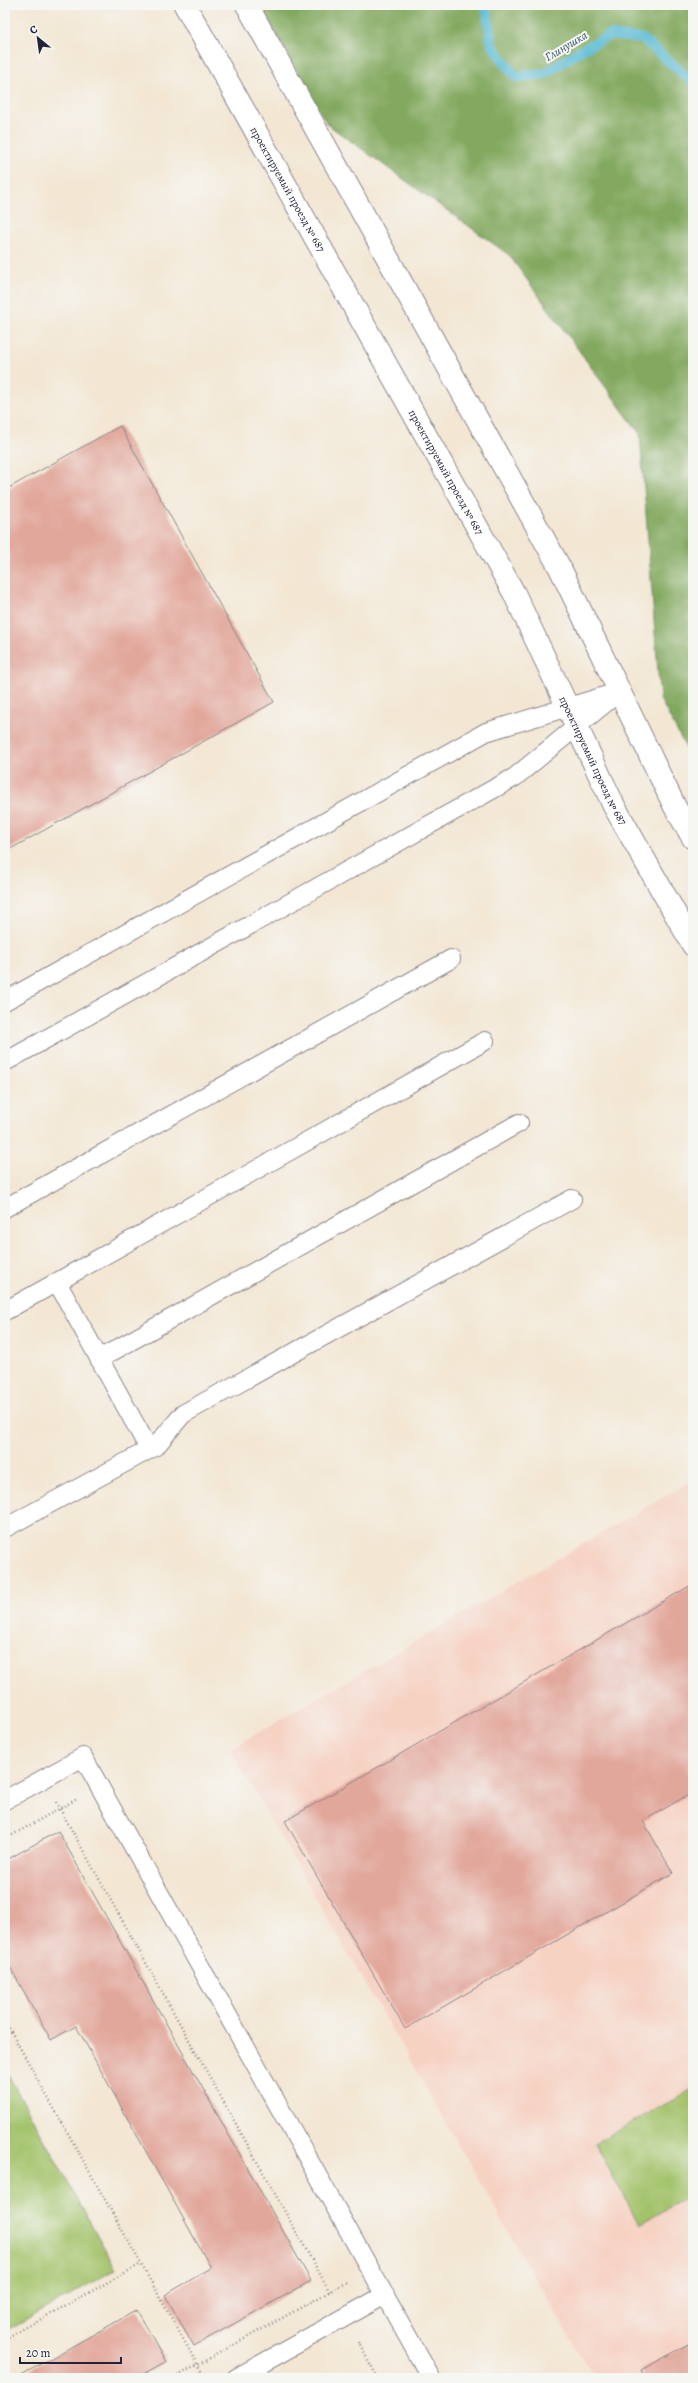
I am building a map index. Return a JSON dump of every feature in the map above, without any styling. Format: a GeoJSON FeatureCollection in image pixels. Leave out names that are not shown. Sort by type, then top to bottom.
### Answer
{"type":"FeatureCollection","features":[{"type":"Feature","properties":{"kind":"street","name":"проектируемый проезд № 687"},"geometry":{"type":"LineString","coordinates":[[185,5],[514,593],[614,806],[693,945]]}},
{"type":"Feature","properties":{"kind":"street"},"geometry":{"type":"LineString","coordinates":[[247,5],[560,568],[675,807],[693,838]]}},
{"type":"Feature","properties":{"kind":"lane"},"geometry":{"type":"LineString","coordinates":[[5,1000],[486,732],[620,691]]}},
{"type":"Feature","properties":{"kind":"lane"},"geometry":{"type":"LineString","coordinates":[[5,1062],[515,777],[620,691]]}},
{"type":"Feature","properties":{"kind":"lane"},"geometry":{"type":"LineString","coordinates":[[5,1208],[452,959]]}},
{"type":"Feature","properties":{"kind":"lane"},"geometry":{"type":"LineString","coordinates":[[5,1311],[485,1041]]}},
{"type":"Feature","properties":{"kind":"lane"},"geometry":{"type":"LineString","coordinates":[[99,1359],[518,1123]]}},
{"type":"Feature","properties":{"kind":"lane"},"geometry":{"type":"LineString","coordinates":[[5,1528],[156,1446],[183,1414],[572,1200]]}},
{"type":"Feature","properties":{"kind":"lane"},"geometry":{"type":"LineString","coordinates":[[57,1282],[149,1449]]}},
{"type":"Feature","properties":{"kind":"lane"},"geometry":{"type":"LineString","coordinates":[[5,1800],[83,1757],[431,2378]]}},
{"type":"Feature","properties":{"kind":"lane"},"geometry":{"type":"LineString","coordinates":[[236,2378],[385,2295]]}},
{"type":"Feature","properties":{"kind":"path"},"geometry":{"type":"LineString","coordinates":[[43,1779],[378,2378]]}},
{"type":"Feature","properties":{"kind":"path"},"geometry":{"type":"LineString","coordinates":[[5,1838],[100,1786]]}},
{"type":"Feature","properties":{"kind":"path"},"geometry":{"type":"LineString","coordinates":[[5,2021],[205,2378]]}},
{"type":"Feature","properties":{"kind":"path"},"geometry":{"type":"LineString","coordinates":[[5,2339],[140,2264]]}},
{"type":"Feature","properties":{"kind":"path"},"geometry":{"type":"LineString","coordinates":[[174,2378],[370,2269]]}},
{"type":"Feature","properties":{"kind":"shaded area"},"geometry":{"type":"Polygon","coordinates":[[[693,1480],[693,2378],[593,2378],[230,1749],[693,1480]]]}},
{"type":"Feature","properties":{"kind":"green space"},"geometry":{"type":"Polygon","coordinates":[[[260,5],[693,5],[693,761],[660,699],[640,434],[509,255],[327,124],[260,5]]]}},
{"type":"Feature","properties":{"kind":"green space"},"geometry":{"type":"Polygon","coordinates":[[[5,2069],[116,2269],[5,2331],[5,2069]]]}},
{"type":"Feature","properties":{"kind":"green space"},"geometry":{"type":"Polygon","coordinates":[[[693,2089],[693,2194],[639,2224],[595,2143],[693,2089]]]}},
{"type":"Feature","properties":{"kind":"building"},"geometry":{"type":"Polygon","coordinates":[[[120,426],[274,702],[5,852],[5,490],[120,426]]]}},
{"type":"Feature","properties":{"kind":"building"},"geometry":{"type":"Polygon","coordinates":[[[693,1584],[693,1792],[643,1821],[673,1873],[405,2029],[285,1821],[693,1584]]]}},
{"type":"Feature","properties":{"kind":"building"},"geometry":{"type":"Polygon","coordinates":[[[58,1831],[311,2281],[194,2346],[165,2295],[211,2268],[76,2026],[51,2040],[5,1958],[5,1861],[58,1831]]]}},
{"type":"Feature","properties":{"kind":"building"},"geometry":{"type":"Polygon","coordinates":[[[137,2310],[166,2362],[137,2378],[16,2378],[137,2310]]]}},
{"type":"Feature","properties":{"kind":"building"},"geometry":{"type":"Polygon","coordinates":[[[693,2342],[693,2378],[645,2378],[641,2370],[693,2342]]]}},
{"type":"Feature","properties":{"kind":"waterway","name":"Глинушка"},"geometry":{"type":"LineString","coordinates":[[486,5],[492,45],[516,77],[545,74],[578,52],[611,35],[643,39],[693,82]]}}]}
